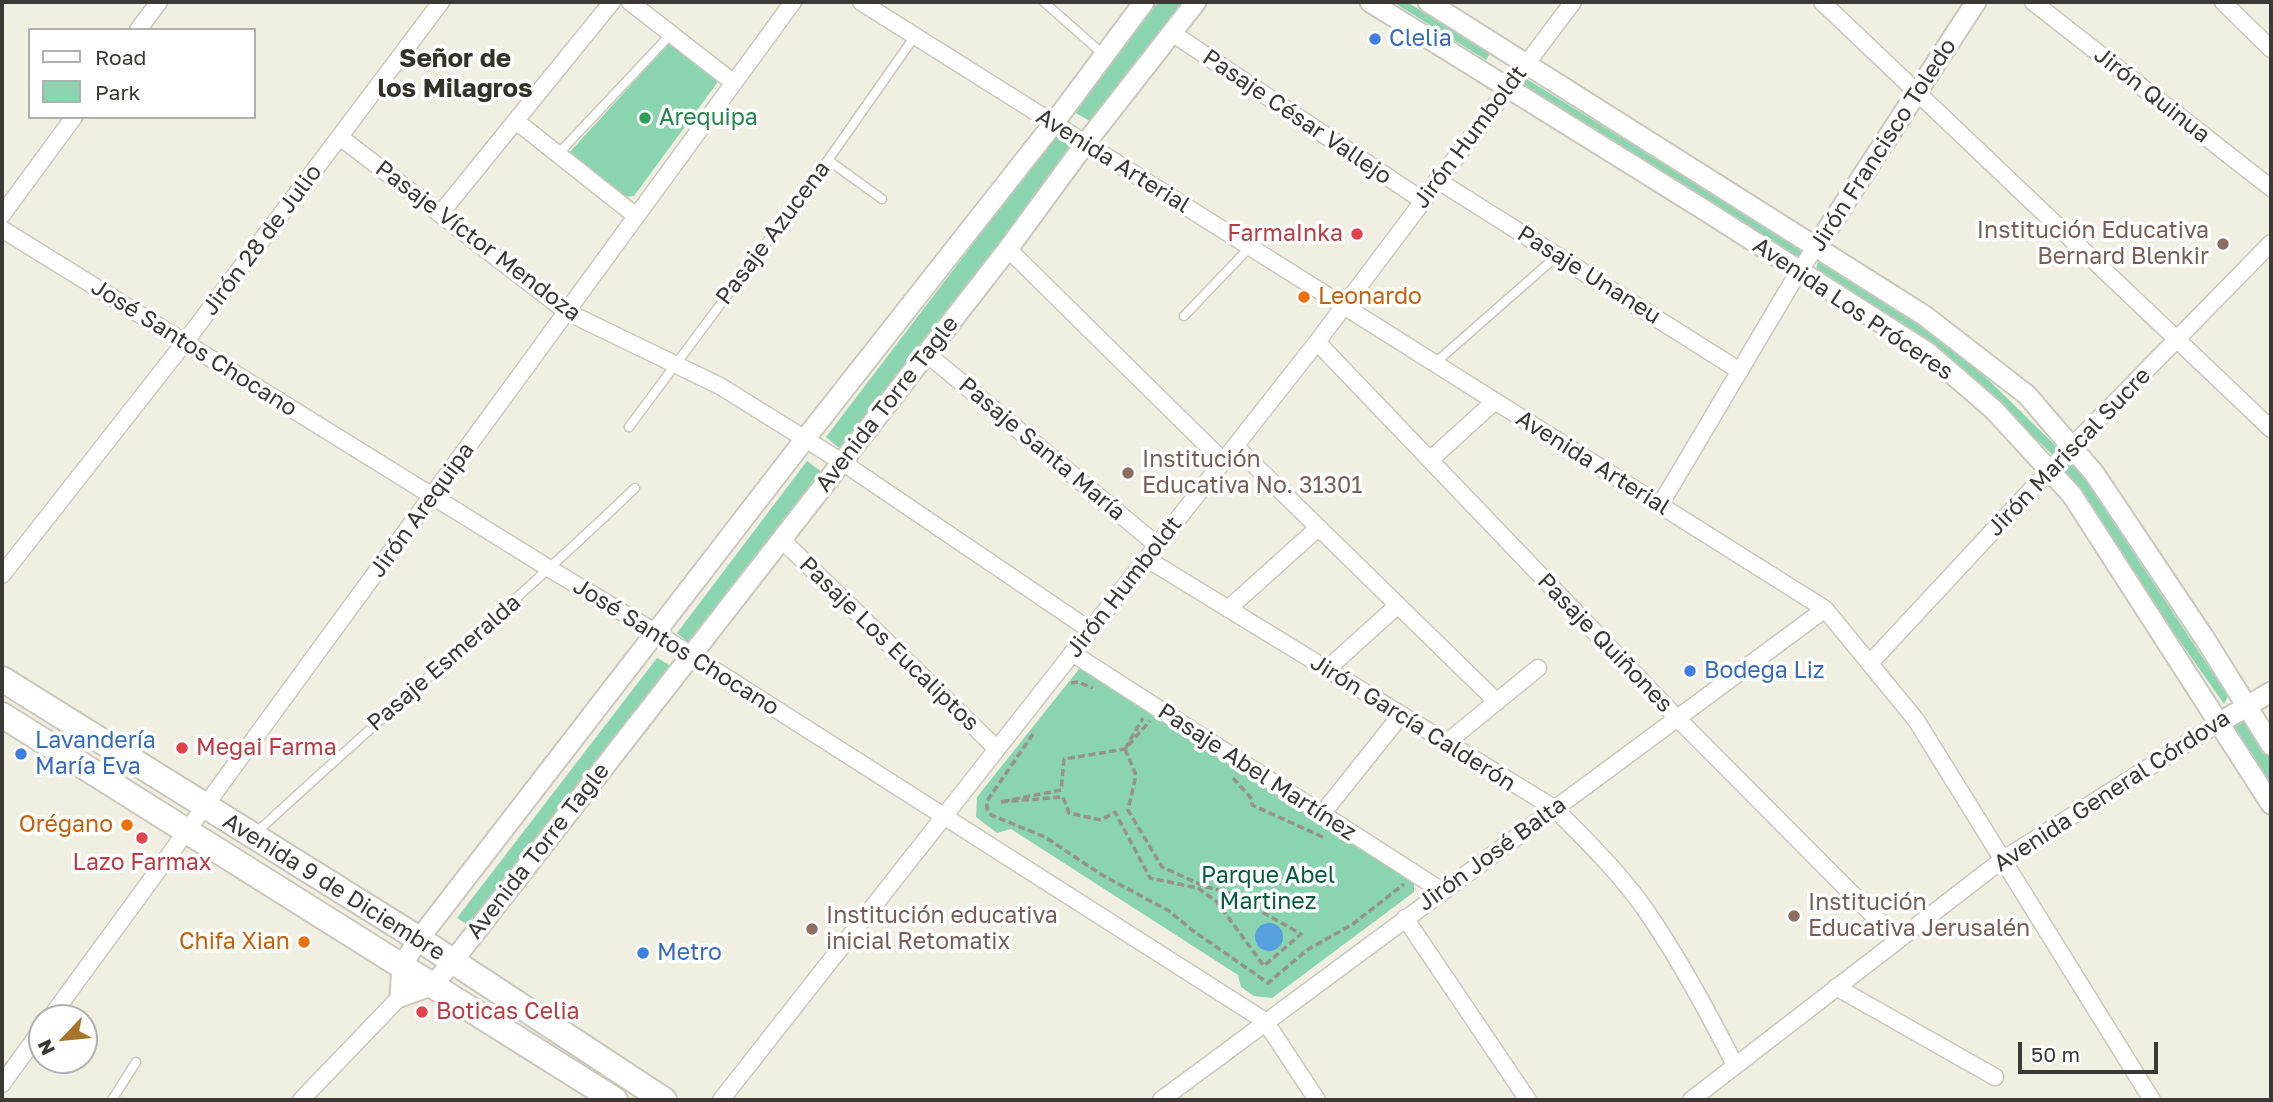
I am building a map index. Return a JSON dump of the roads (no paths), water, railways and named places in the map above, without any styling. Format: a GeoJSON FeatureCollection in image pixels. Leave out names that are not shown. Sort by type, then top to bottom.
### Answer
{"type":"FeatureCollection","features":[{"type":"Feature","properties":{"kind":"main road","name":"Avenida 9 de Diciembre"},"geometry":{"type":"LineString","coordinates":[[2,679],[419,939],[664,1100]]}},
{"type":"Feature","properties":{"kind":"main road","name":"Avenida 9 de Diciembre"},"geometry":{"type":"LineString","coordinates":[[2,715],[615,1100]]}},
{"type":"Feature","properties":{"kind":"street"},"geometry":{"type":"LineString","coordinates":[[140,28],[159,2]]}},
{"type":"Feature","properties":{"kind":"street","name":"Jirón 28 de Julio"},"geometry":{"type":"LineString","coordinates":[[2,575],[185,342],[441,2]]}},
{"type":"Feature","properties":{"kind":"street"},"geometry":{"type":"LineString","coordinates":[[440,214],[612,2]]}},
{"type":"Feature","properties":{"kind":"street"},"geometry":{"type":"LineString","coordinates":[[630,2],[734,83]]}},
{"type":"Feature","properties":{"kind":"street","name":"Jirón Arequipa"},"geometry":{"type":"LineString","coordinates":[[60,1004],[793,2]]}},
{"type":"Feature","properties":{"kind":"street","name":"Avenida Arterial"},"geometry":{"type":"LineString","coordinates":[[861,2],[1825,609],[1916,720],[2152,1100]]}},
{"type":"Feature","properties":{"kind":"street","name":"Avenida Torre Tagle"},"geometry":{"type":"LineString","coordinates":[[400,997],[402,965],[419,939],[805,439],[1053,124],[1144,2]]}},
{"type":"Feature","properties":{"kind":"street","name":"Avenida Torre Tagle"},"geometry":{"type":"LineString","coordinates":[[433,985],[1009,249],[1085,144],[1196,2]]}},
{"type":"Feature","properties":{"kind":"street","name":"Avenida Los Próceres"},"geometry":{"type":"LineString","coordinates":[[1370,2],[1927,352],[1994,410],[2072,495],[2271,804]]}},
{"type":"Feature","properties":{"kind":"street","name":"Avenida Los Próceres"},"geometry":{"type":"LineString","coordinates":[[1428,2],[1925,316],[2027,395],[2094,473],[2176,594],[2271,746]]}},
{"type":"Feature","properties":{"kind":"street","name":"Jirón Humboldt"},"geometry":{"type":"LineString","coordinates":[[721,1100],[1317,342],[1573,2]]}},
{"type":"Feature","properties":{"kind":"street"},"geometry":{"type":"LineString","coordinates":[[1822,2],[2271,429]]}},
{"type":"Feature","properties":{"kind":"street","name":"Jirón Francisco Toledo"},"geometry":{"type":"LineString","coordinates":[[1660,505],[1799,271],[1976,2]]}},
{"type":"Feature","properties":{"kind":"street","name":"Jirón Quinua"},"geometry":{"type":"LineString","coordinates":[[2033,2],[2271,188]]}},
{"type":"Feature","properties":{"kind":"street"},"geometry":{"type":"LineString","coordinates":[[2223,2],[2271,49]]}},
{"type":"Feature","properties":{"kind":"street","name":"Pasaje César Vallejo"},"geometry":{"type":"LineString","coordinates":[[1172,33],[1422,200]]}},
{"type":"Feature","properties":{"kind":"street"},"geometry":{"type":"LineString","coordinates":[[2,215],[73,119]]}},
{"type":"Feature","properties":{"kind":"street"},"geometry":{"type":"LineString","coordinates":[[516,121],[636,216]]}},
{"type":"Feature","properties":{"kind":"street","name":"Pasaje Víctor Mendoza"},"geometry":{"type":"LineString","coordinates":[[340,137],[567,312],[720,386],[805,439]]}},
{"type":"Feature","properties":{"kind":"street","name":"Pasaje Unaneu"},"geometry":{"type":"LineString","coordinates":[[1437,180],[1740,371]]}},
{"type":"Feature","properties":{"kind":"street","name":"José Santos Chocano"},"geometry":{"type":"LineString","coordinates":[[2,229],[691,654],[1265,1021],[1317,1100]]}},
{"type":"Feature","properties":{"kind":"street","name":"Jirón Mariscal Sucre"},"geometry":{"type":"LineString","coordinates":[[1870,663],[2050,469],[2271,243]]}},
{"type":"Feature","properties":{"kind":"street"},"geometry":{"type":"LineString","coordinates":[[1009,249],[1223,461]]}},
{"type":"Feature","properties":{"kind":"street","name":"Pasaje Quiñones"},"geometry":{"type":"LineString","coordinates":[[1317,342],[1677,718],[1898,940]]}},
{"type":"Feature","properties":{"kind":"street","name":"Pasaje Santa María"},"geometry":{"type":"LineString","coordinates":[[927,354],[1157,545]]}},
{"type":"Feature","properties":{"kind":"street"},"geometry":{"type":"LineString","coordinates":[[1430,460],[1495,401]]}},
{"type":"Feature","properties":{"kind":"street"},"geometry":{"type":"LineString","coordinates":[[805,439],[1090,630]]}},
{"type":"Feature","properties":{"kind":"street"},"geometry":{"type":"LineString","coordinates":[[1235,446],[1497,702]]}},
{"type":"Feature","properties":{"kind":"street"},"geometry":{"type":"LineString","coordinates":[[1228,609],[1318,527]]}},
{"type":"Feature","properties":{"kind":"street","name":"Pasaje Los Eucaliptos"},"geometry":{"type":"LineString","coordinates":[[781,539],[997,749]]}},
{"type":"Feature","properties":{"kind":"street","name":"Jirón García Calderón"},"geometry":{"type":"LineString","coordinates":[[1146,559],[1554,808],[1599,853],[1652,918],[1693,984],[1735,1065]]}},
{"type":"Feature","properties":{"kind":"street"},"geometry":{"type":"LineString","coordinates":[[1326,670],[1398,605]]}},
{"type":"Feature","properties":{"kind":"street","name":"Jirón José Balta"},"geometry":{"type":"LineString","coordinates":[[1161,1100],[1825,609]]}},
{"type":"Feature","properties":{"kind":"street","name":"Pasaje Abel Martínez"},"geometry":{"type":"LineString","coordinates":[[1072,653],[1442,891]]}},
{"type":"Feature","properties":{"kind":"street"},"geometry":{"type":"LineString","coordinates":[[1446,743],[1538,668]]}},
{"type":"Feature","properties":{"kind":"street","name":"Avenida General Córdova"},"geometry":{"type":"LineString","coordinates":[[1700,1097],[1735,1065],[2002,860],[2271,692]]}},
{"type":"Feature","properties":{"kind":"street"},"geometry":{"type":"LineString","coordinates":[[1322,814],[1401,715]]}},
{"type":"Feature","properties":{"kind":"street"},"geometry":{"type":"LineString","coordinates":[[1405,918],[1528,1100]]}},
{"type":"Feature","properties":{"kind":"street"},"geometry":{"type":"LineString","coordinates":[[301,1100],[400,997],[433,985]]}},
{"type":"Feature","properties":{"kind":"street"},"geometry":{"type":"LineString","coordinates":[[1836,987],[1995,1077]]}},
{"type":"Feature","properties":{"kind":"street"},"geometry":{"type":"LineString","coordinates":[[2,1084],[28,1048]]}},
{"type":"Feature","properties":{"kind":"lane"},"geometry":{"type":"LineString","coordinates":[[1044,2],[1104,55]]}},
{"type":"Feature","properties":{"kind":"lane"},"geometry":{"type":"LineString","coordinates":[[558,154],[671,34]]}},
{"type":"Feature","properties":{"kind":"lane","name":"Pasaje Azucena"},"geometry":{"type":"LineString","coordinates":[[629,427],[828,160],[915,36]]}},
{"type":"Feature","properties":{"kind":"lane"},"geometry":{"type":"LineString","coordinates":[[828,160],[882,199]]}},
{"type":"Feature","properties":{"kind":"lane"},"geometry":{"type":"LineString","coordinates":[[1184,316],[1250,247]]}},
{"type":"Feature","properties":{"kind":"lane"},"geometry":{"type":"LineString","coordinates":[[1435,363],[1558,255]]}},
{"type":"Feature","properties":{"kind":"lane","name":"Pasaje Esmeralda"},"geometry":{"type":"LineString","coordinates":[[252,836],[550,569],[635,488]]}},
{"type":"Feature","properties":{"kind":"lane"},"geometry":{"type":"LineString","coordinates":[[112,1100],[136,1062]]}},
{"type":"Feature","properties":{"kind":"water"},"geometry":{"type":"Polygon","coordinates":[[[1269,923],[1279,927],[1283,937],[1279,947],[1269,951],[1259,947],[1255,937],[1259,927],[1269,923]]]}},
{"type":"Feature","properties":{"kind":"place","name":"Clelia"},"geometry":{"type":"Point","coordinates":[1375,39]}},
{"type":"Feature","properties":{"kind":"place","name":"Arequipa"},"geometry":{"type":"Point","coordinates":[645,118]}},
{"type":"Feature","properties":{"kind":"place","name":"FarmaInka"},"geometry":{"type":"Point","coordinates":[1357,234]}},
{"type":"Feature","properties":{"kind":"place","name":"Institución Educativa Bernard Blenkir"},"geometry":{"type":"Point","coordinates":[2223,244]}},
{"type":"Feature","properties":{"kind":"place","name":"Leonardo"},"geometry":{"type":"Point","coordinates":[1304,297]}},
{"type":"Feature","properties":{"kind":"place","name":"Institución Educativa No. 31301"},"geometry":{"type":"Point","coordinates":[1128,473]}},
{"type":"Feature","properties":{"kind":"place","name":"Bodega Liz"},"geometry":{"type":"Point","coordinates":[1690,671]}},
{"type":"Feature","properties":{"kind":"place","name":"Megai Farma"},"geometry":{"type":"Point","coordinates":[182,748]}},
{"type":"Feature","properties":{"kind":"place","name":"Lavandería María Eva"},"geometry":{"type":"Point","coordinates":[21,754]}},
{"type":"Feature","properties":{"kind":"place","name":"Orégano"},"geometry":{"type":"Point","coordinates":[127,825]}},
{"type":"Feature","properties":{"kind":"place","name":"Lazo Farmax"},"geometry":{"type":"Point","coordinates":[142,838]}},
{"type":"Feature","properties":{"kind":"place","name":"Institución Educativa Jerusalén"},"geometry":{"type":"Point","coordinates":[1794,916]}},
{"type":"Feature","properties":{"kind":"place","name":"Institución educativa inicial Retomatix"},"geometry":{"type":"Point","coordinates":[812,929]}},
{"type":"Feature","properties":{"kind":"place","name":"Chifa Xian"},"geometry":{"type":"Point","coordinates":[304,942]}},
{"type":"Feature","properties":{"kind":"place","name":"Metro"},"geometry":{"type":"Point","coordinates":[643,953]}},
{"type":"Feature","properties":{"kind":"place","name":"Boticas Celia"},"geometry":{"type":"Point","coordinates":[422,1012]}},
{"type":"Feature","properties":{"kind":"district","name":"Señor de los Milagros"},"geometry":{"type":"Point","coordinates":[455,74]}},
{"type":"Feature","properties":{"kind":"park label","name":"Parque Abel Martinez"},"geometry":{"type":"Point","coordinates":[1268,889]}}]}
